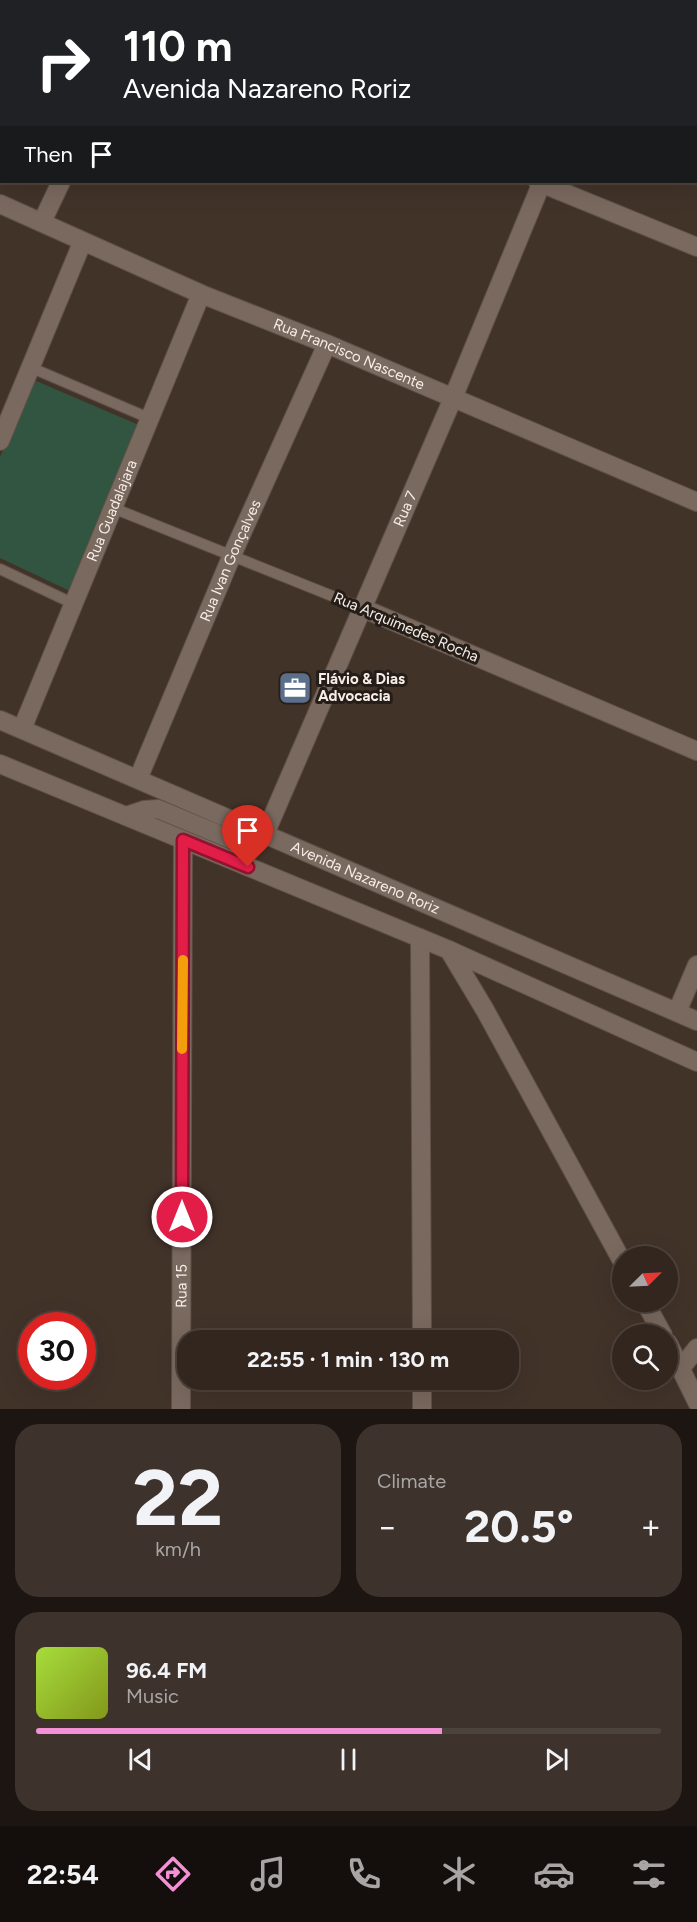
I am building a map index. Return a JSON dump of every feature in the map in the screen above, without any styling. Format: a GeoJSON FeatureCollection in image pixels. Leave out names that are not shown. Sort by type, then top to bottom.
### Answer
{"type":"FeatureCollection","features":[{"type":"Feature","properties":{"kind":"street"},"geometry":{"type":"LineString","coordinates":[[42,222],[61,183]]}},
{"type":"Feature","properties":{"kind":"street","name":"Rua 7"},"geometry":{"type":"LineString","coordinates":[[265,834],[453,398],[541,183]]}},
{"type":"Feature","properties":{"kind":"street"},"geometry":{"type":"LineString","coordinates":[[543,183],[697,247]]}},
{"type":"Feature","properties":{"kind":"street","name":"Rua Francisco Nascente"},"geometry":{"type":"LineString","coordinates":[[0,204],[82,243],[201,294],[327,344],[697,502]]}},
{"type":"Feature","properties":{"kind":"street"},"geometry":{"type":"LineString","coordinates":[[0,441],[82,243]]}},
{"type":"Feature","properties":{"kind":"street","name":"Rua Guadalajara"},"geometry":{"type":"LineString","coordinates":[[22,729],[201,294]]}},
{"type":"Feature","properties":{"kind":"street","name":"Rua Ivan Gonçalves"},"geometry":{"type":"LineString","coordinates":[[138,779],[232,555],[327,344]]}},
{"type":"Feature","properties":{"kind":"street","name":"Rua Arquimedes Rocha"},"geometry":{"type":"LineString","coordinates":[[362,608],[697,751]]}},
{"type":"Feature","properties":{"kind":"street","name":"Avenida Nazareno Roriz"},"geometry":{"type":"LineString","coordinates":[[0,720],[697,1021]]}},
{"type":"Feature","properties":{"kind":"street"},"geometry":{"type":"LineString","coordinates":[[0,764],[420,938],[697,1062]]}},
{"type":"Feature","properties":{"kind":"street"},"geometry":{"type":"LineString","coordinates":[[126,816],[144,810],[158,809],[247,846],[257,843],[265,834]]}},
{"type":"Feature","properties":{"kind":"street","name":"Rua 15"},"geometry":{"type":"LineString","coordinates":[[181,1409],[183,840]]}},
{"type":"Feature","properties":{"kind":"street"},"geometry":{"type":"LineString","coordinates":[[420,938],[422,1330]]}},
{"type":"Feature","properties":{"kind":"street"},"geometry":{"type":"LineString","coordinates":[[448,950],[485,1010],[614,1246]]}},
{"type":"Feature","properties":{"kind":"street"},"geometry":{"type":"LineString","coordinates":[[677,1012],[697,965]]}},
{"type":"Feature","properties":{"kind":"street"},"geometry":{"type":"LineString","coordinates":[[681,1368],[697,1348]]}},
{"type":"Feature","properties":{"kind":"street"},"geometry":{"type":"LineString","coordinates":[[678,1362],[697,1402]]}},
{"type":"Feature","properties":{"kind":"street"},"geometry":{"type":"LineString","coordinates":[[422,1390],[422,1409]]}},
{"type":"Feature","properties":{"kind":"lane"},"geometry":{"type":"LineString","coordinates":[[32,368],[151,419]]}},
{"type":"Feature","properties":{"kind":"lane","name":"Rua Arquimedes Rocha"},"geometry":{"type":"LineString","coordinates":[[113,508],[362,608]]}},
{"type":"Feature","properties":{"kind":"lane"},"geometry":{"type":"LineString","coordinates":[[0,569],[72,603]]}},
{"type":"Feature","properties":{"kind":"green space"},"geometry":{"type":"Polygon","coordinates":[[[34,380],[141,426],[70,591],[0,558],[0,457],[34,380]]]}},
{"type":"Feature","properties":{"kind":"slow traffic"},"geometry":{"type":"LineString","coordinates":[[182,1049],[183,960]]}},
{"type":"Feature","properties":{"kind":"place","name":"Flávio & Dias Advocacia"},"geometry":{"type":"Point","coordinates":[295,688]}},
{"type":"Feature","properties":{"kind":"route"},"geometry":{"type":"LineString","coordinates":[[182,1217],[183,840],[248,867]]}}]}
